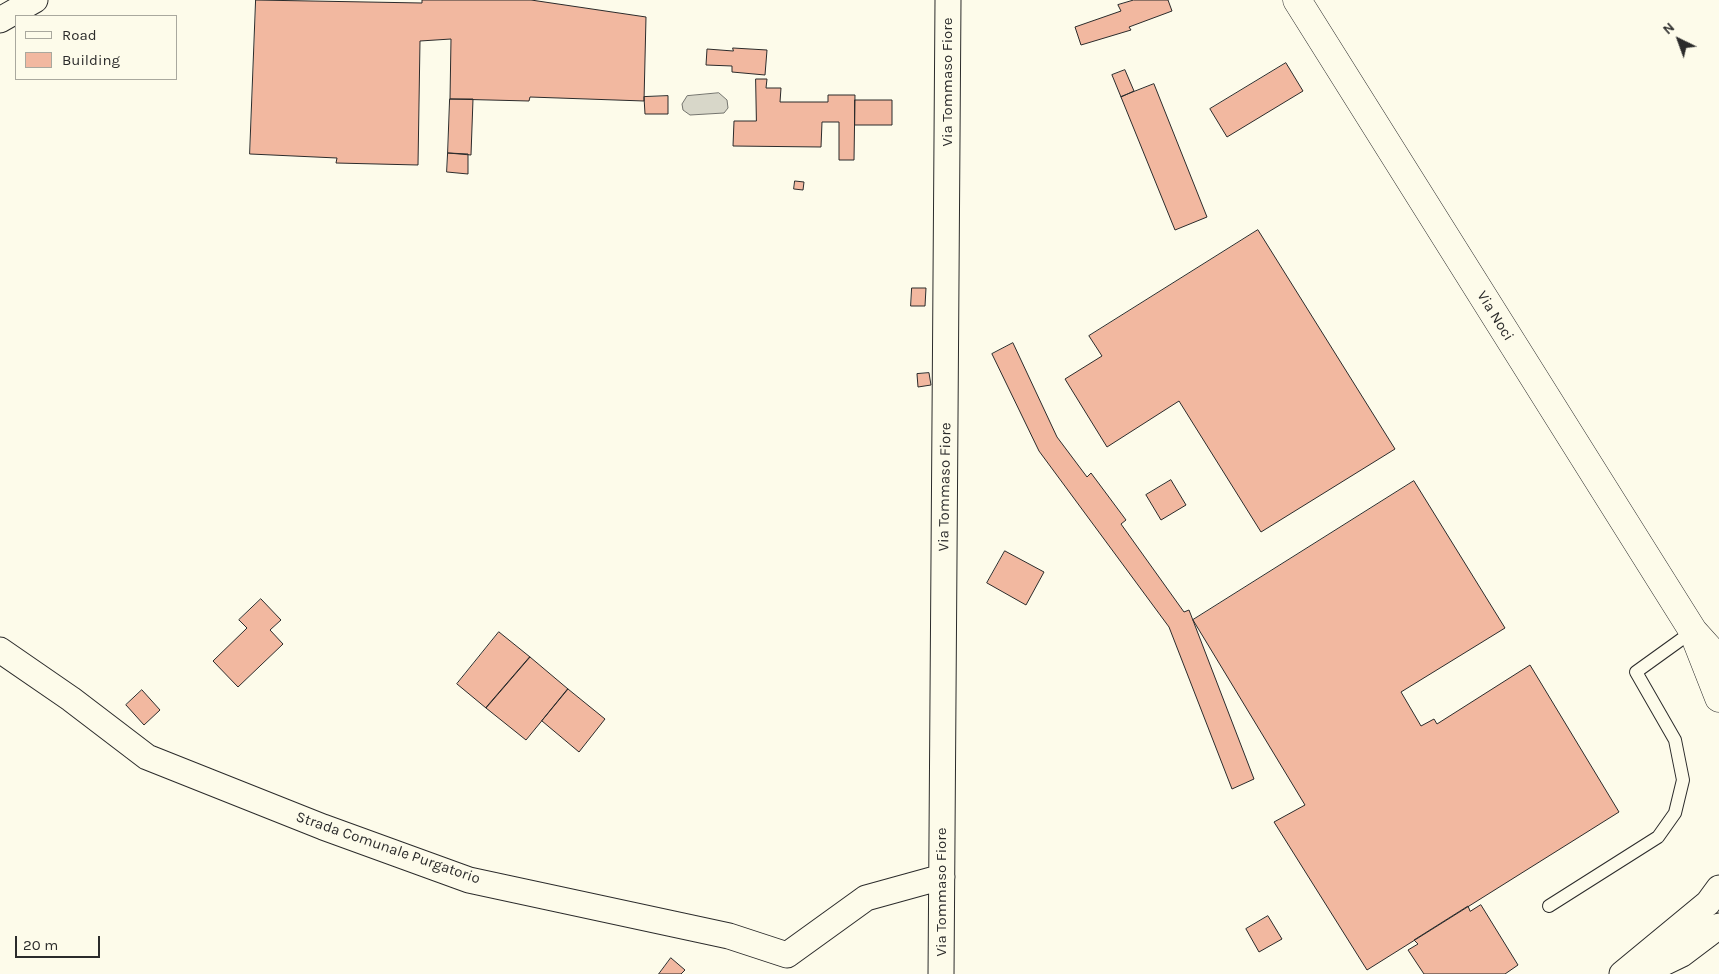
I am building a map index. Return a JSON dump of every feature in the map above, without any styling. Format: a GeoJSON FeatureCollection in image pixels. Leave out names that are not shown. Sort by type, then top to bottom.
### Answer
{"type":"FeatureCollection","features":[{"type":"Feature","properties":{"kind":"main road","name":"Via Noci"},"geometry":{"type":"LineString","coordinates":[[1297,0],[1693,631],[1719,660]]}},
{"type":"Feature","properties":{"kind":"main road","name":"Via Noci"},"geometry":{"type":"LineString","coordinates":[[1693,631],[1719,698]]}},
{"type":"Feature","properties":{"kind":"street"},"geometry":{"type":"LineString","coordinates":[[0,20],[35,0]]}},
{"type":"Feature","properties":{"kind":"street","name":"Via Tommaso Fiore"},"geometry":{"type":"LineString","coordinates":[[941,974],[948,0]]}},
{"type":"Feature","properties":{"kind":"street","name":"Strada Comunale Purgatorio"},"geometry":{"type":"LineString","coordinates":[[0,650],[71,699],[147,757],[323,827],[470,880],[712,932],[787,955],[866,898],[942,877]]}},
{"type":"Feature","properties":{"kind":"street"},"geometry":{"type":"LineString","coordinates":[[1622,974],[1708,903],[1719,888]]}},
{"type":"Feature","properties":{"kind":"street"},"geometry":{"type":"LineString","coordinates":[[1641,974],[1682,954],[1719,926]]}},
{"type":"Feature","properties":{"kind":"lane"},"geometry":{"type":"LineString","coordinates":[[1549,906],[1658,837],[1675,813],[1683,780],[1675,740],[1636,672],[1693,631]]}},
{"type":"Feature","properties":{"kind":"shaded area"},"geometry":{"type":"Polygon","coordinates":[[[719,93],[727,100],[728,108],[724,113],[690,115],[683,110],[682,104],[687,96],[719,93]]]}},
{"type":"Feature","properties":{"kind":"building"},"geometry":{"type":"Polygon","coordinates":[[[256,0],[422,3],[422,0],[531,0],[646,17],[644,101],[530,97],[529,101],[450,99],[451,39],[420,41],[418,165],[336,163],[337,158],[250,154],[256,0]]]}},
{"type":"Feature","properties":{"kind":"building"},"geometry":{"type":"Polygon","coordinates":[[[1134,0],[1168,0],[1172,11],[1129,27],[1131,30],[1081,45],[1075,27],[1121,11],[1118,5],[1134,0]]]}},
{"type":"Feature","properties":{"kind":"building"},"geometry":{"type":"Polygon","coordinates":[[[733,48],[767,50],[765,75],[732,72],[732,66],[706,65],[707,49],[733,51],[733,48]]]}},
{"type":"Feature","properties":{"kind":"building"},"geometry":{"type":"Polygon","coordinates":[[[1286,63],[1303,91],[1227,137],[1210,109],[1286,63]]]}},
{"type":"Feature","properties":{"kind":"building"},"geometry":{"type":"Polygon","coordinates":[[[1125,70],[1134,91],[1121,97],[1112,75],[1125,70]]]}},
{"type":"Feature","properties":{"kind":"building"},"geometry":{"type":"Polygon","coordinates":[[[756,79],[767,79],[766,88],[781,88],[780,102],[828,102],[828,95],[855,95],[854,160],[839,160],[839,122],[822,122],[821,147],[733,146],[734,121],[756,121],[756,79]]]}},
{"type":"Feature","properties":{"kind":"building"},"geometry":{"type":"Polygon","coordinates":[[[1154,84],[1207,217],[1175,230],[1121,97],[1154,84]]]}},
{"type":"Feature","properties":{"kind":"building"},"geometry":{"type":"Polygon","coordinates":[[[668,96],[668,114],[645,114],[644,97],[668,96]]]}},
{"type":"Feature","properties":{"kind":"building"},"geometry":{"type":"Polygon","coordinates":[[[450,99],[473,99],[471,155],[448,153],[450,99]]]}},
{"type":"Feature","properties":{"kind":"building"},"geometry":{"type":"Polygon","coordinates":[[[855,100],[892,100],[892,125],[855,125],[855,100]]]}},
{"type":"Feature","properties":{"kind":"building"},"geometry":{"type":"Polygon","coordinates":[[[448,153],[468,154],[468,174],[447,172],[448,153]]]}},
{"type":"Feature","properties":{"kind":"building"},"geometry":{"type":"Polygon","coordinates":[[[795,181],[804,182],[803,190],[794,189],[795,181]]]}},
{"type":"Feature","properties":{"kind":"building"},"geometry":{"type":"Polygon","coordinates":[[[1258,230],[1395,449],[1261,532],[1179,401],[1107,447],[1065,379],[1102,356],[1089,336],[1258,230]]]}},
{"type":"Feature","properties":{"kind":"building"},"geometry":{"type":"Polygon","coordinates":[[[912,288],[926,288],[925,306],[911,306],[912,288]]]}},
{"type":"Feature","properties":{"kind":"building"},"geometry":{"type":"Polygon","coordinates":[[[1013,343],[1057,437],[1087,477],[1091,473],[1126,520],[1121,524],[1184,612],[1189,610],[1254,779],[1232,789],[1169,627],[1039,451],[992,354],[1013,343]]]}},
{"type":"Feature","properties":{"kind":"building"},"geometry":{"type":"Polygon","coordinates":[[[929,373],[931,385],[918,387],[917,374],[929,373]]]}},
{"type":"Feature","properties":{"kind":"building"},"geometry":{"type":"Polygon","coordinates":[[[1171,480],[1186,505],[1161,520],[1146,495],[1171,480]]]}},
{"type":"Feature","properties":{"kind":"building"},"geometry":{"type":"Polygon","coordinates":[[[1414,481],[1505,628],[1401,692],[1421,726],[1434,719],[1437,724],[1530,665],[1619,812],[1367,970],[1274,822],[1305,805],[1193,620],[1414,481]]]}},
{"type":"Feature","properties":{"kind":"building"},"geometry":{"type":"Polygon","coordinates":[[[1005,551],[1044,572],[1026,605],[987,583],[1005,551]]]}},
{"type":"Feature","properties":{"kind":"building"},"geometry":{"type":"Polygon","coordinates":[[[261,599],[281,620],[270,630],[283,644],[238,687],[213,661],[247,628],[239,620],[261,599]]]}},
{"type":"Feature","properties":{"kind":"building"},"geometry":{"type":"Polygon","coordinates":[[[499,632],[530,657],[486,708],[457,684],[499,632]]]}},
{"type":"Feature","properties":{"kind":"building"},"geometry":{"type":"Polygon","coordinates":[[[530,657],[568,689],[526,740],[486,708],[530,657]]]}},
{"type":"Feature","properties":{"kind":"building"},"geometry":{"type":"Polygon","coordinates":[[[568,689],[605,719],[579,752],[542,721],[568,689]]]}},
{"type":"Feature","properties":{"kind":"building"},"geometry":{"type":"Polygon","coordinates":[[[142,690],[160,710],[144,725],[126,705],[142,690]]]}},
{"type":"Feature","properties":{"kind":"building"},"geometry":{"type":"Polygon","coordinates":[[[1481,905],[1518,965],[1505,974],[1424,974],[1408,950],[1418,944],[1414,940],[1468,906],[1470,911],[1481,905]]]}},
{"type":"Feature","properties":{"kind":"building"},"geometry":{"type":"Polygon","coordinates":[[[1268,916],[1282,939],[1259,952],[1246,929],[1268,916]]]}},
{"type":"Feature","properties":{"kind":"building"},"geometry":{"type":"Polygon","coordinates":[[[671,958],[685,970],[681,974],[659,974],[671,958]]]}}]}
